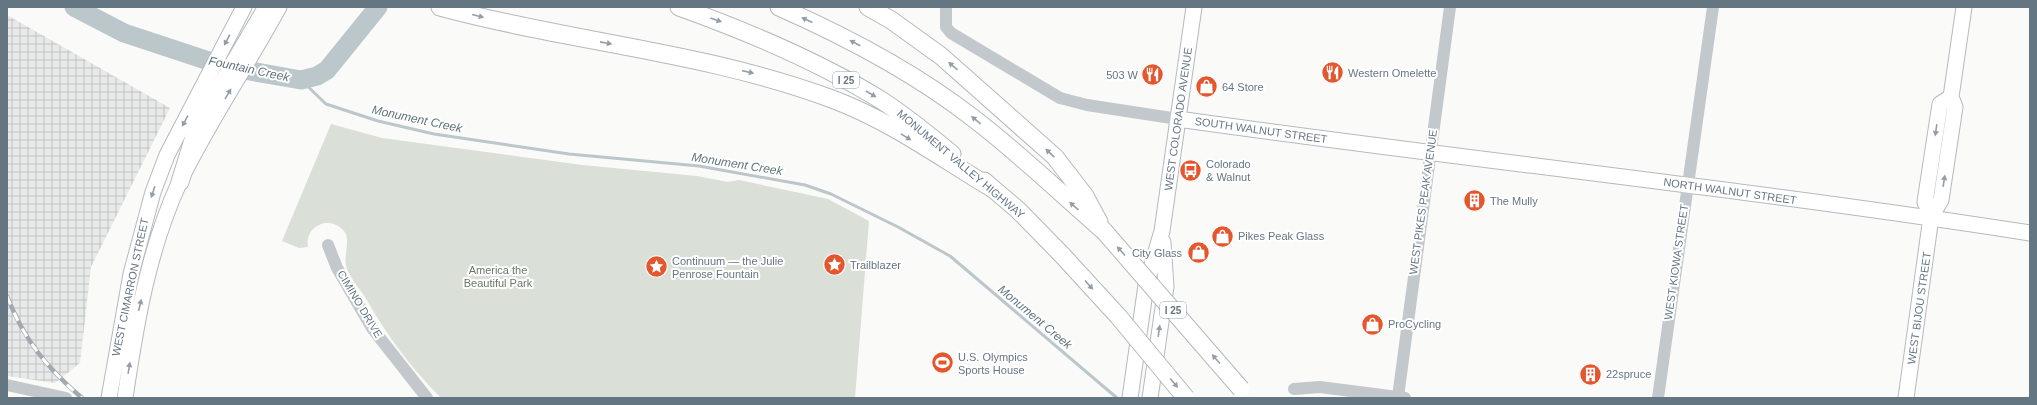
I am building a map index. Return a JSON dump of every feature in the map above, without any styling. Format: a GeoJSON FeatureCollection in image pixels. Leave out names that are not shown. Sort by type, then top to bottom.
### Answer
{"type":"FeatureCollection","features":[{"type":"Feature","properties":{"kind":"highway"},"geometry":{"type":"LineString","coordinates":[[440,7],[494,20],[710,64],[768,77],[791,84],[834,99],[876,118],[993,189]]}},
{"type":"Feature","properties":{"kind":"highway","name":"MONUMENT VALLEY HIGHWAY"},"geometry":{"type":"LineString","coordinates":[[679,7],[770,42],[819,66],[882,100],[918,126],[1018,210],[1118,316],[1186,398]]}},
{"type":"Feature","properties":{"kind":"highway","name":"I 25"},"geometry":{"type":"LineString","coordinates":[[779,7],[836,33],[877,55],[934,90],[972,117],[1031,165],[1104,231],[1245,393]]}},
{"type":"Feature","properties":{"kind":"highway"},"geometry":{"type":"LineString","coordinates":[[868,7],[891,20],[941,56],[1055,157],[1085,196],[1104,231]]}},
{"type":"Feature","properties":{"kind":"highway"},"geometry":{"type":"LineString","coordinates":[[180,182],[203,126],[276,8]]}},
{"type":"Feature","properties":{"kind":"main road","name":"WEST CIMARRON STREET"},"geometry":{"type":"LineString","coordinates":[[109,398],[115,356],[131,274],[152,192],[167,155],[244,7]]}},
{"type":"Feature","properties":{"kind":"main road","name":"WEST COLORADO AVENUE"},"geometry":{"type":"LineString","coordinates":[[1130,398],[1146,285],[1162,231],[1194,7]]}},
{"type":"Feature","properties":{"kind":"main road","name":"WEST BIJOU STREET"},"geometry":{"type":"LineString","coordinates":[[1906,398],[1931,217],[1925,202],[1940,104],[1950,97],[1964,7]]}},
{"type":"Feature","properties":{"kind":"main road","name":"SOUTH WALNUT STREET"},"geometry":{"type":"LineString","coordinates":[[1178,119],[1430,152]]}},
{"type":"Feature","properties":{"kind":"main road","name":"NORTH WALNUT STREET"},"geometry":{"type":"LineString","coordinates":[[1430,152],[1687,184],[1931,217],[2030,233]]}},
{"type":"Feature","properties":{"kind":"main road","name":"WEST CIMARRON STREET"},"geometry":{"type":"LineString","coordinates":[[125,398],[134,338],[148,272],[164,222],[180,182]]}},
{"type":"Feature","properties":{"kind":"main road","name":"WEST COLORADO AVENUE"},"geometry":{"type":"LineString","coordinates":[[1150,398],[1166,287],[1162,231]]}},
{"type":"Feature","properties":{"kind":"street","name":"SOUTH WALNUT STREET"},"geometry":{"type":"LineString","coordinates":[[946,7],[946,28],[959,39],[1060,98],[1087,105],[1178,119]]}},
{"type":"Feature","properties":{"kind":"street","name":"WEST PIKES PEAK AVENUE"},"geometry":{"type":"LineString","coordinates":[[1401,398],[1430,152],[1450,7]]}},
{"type":"Feature","properties":{"kind":"street","name":"WEST KIOWA STREET"},"geometry":{"type":"LineString","coordinates":[[1658,398],[1713,7]]}},
{"type":"Feature","properties":{"kind":"street","name":"CIMINO DRIVE"},"geometry":{"type":"LineString","coordinates":[[328,245],[338,268],[372,328],[426,398]]}},
{"type":"Feature","properties":{"kind":"street"},"geometry":{"type":"LineString","coordinates":[[7,385],[66,398]]}},
{"type":"Feature","properties":{"kind":"street"},"geometry":{"type":"LineString","coordinates":[[1294,389],[1320,387],[1401,398]]}},
{"type":"Feature","properties":{"kind":"shaded area"},"geometry":{"type":"Polygon","coordinates":[[[7,15],[170,108],[91,267],[80,363],[55,383],[7,376],[7,15]]]}},
{"type":"Feature","properties":{"kind":"green space","name":"America the Beautiful Park"},"geometry":{"type":"Polygon","coordinates":[[[331,124],[382,138],[582,165],[697,176],[728,182],[739,180],[828,199],[869,221],[855,398],[441,398],[401,352],[351,277],[346,266],[347,240],[344,231],[332,223],[325,223],[314,228],[310,233],[308,247],[299,248],[282,241],[331,124]]]}},
{"type":"Feature","properties":{"kind":"waterway","name":"Fountain Creek"},"geometry":{"type":"LineString","coordinates":[[74,7],[124,33],[227,67],[301,80],[317,76],[327,70],[378,7]]}},
{"type":"Feature","properties":{"kind":"waterway","name":"Monument Creek"},"geometry":{"type":"LineString","coordinates":[[301,80],[326,104],[378,121],[434,134],[569,154],[699,166],[805,185],[831,194],[898,227],[950,256],[1117,398]]}},
{"type":"Feature","properties":{"kind":"railway"},"geometry":{"type":"LineString","coordinates":[[7,296],[29,340],[47,364],[82,398]]}},
{"type":"Feature","properties":{"kind":"place","name":"Western Omelette"},"geometry":{"type":"Point","coordinates":[1333,73]}},
{"type":"Feature","properties":{"kind":"place","name":"503 W"},"geometry":{"type":"Point","coordinates":[1153,75]}},
{"type":"Feature","properties":{"kind":"place","name":"64 Store"},"geometry":{"type":"Point","coordinates":[1206,87]}},
{"type":"Feature","properties":{"kind":"place","name":"Colorado & Walnut"},"geometry":{"type":"Point","coordinates":[1191,170]}},
{"type":"Feature","properties":{"kind":"place","name":"The Mully"},"geometry":{"type":"Point","coordinates":[1475,201]}},
{"type":"Feature","properties":{"kind":"place","name":"Pikes Peak Glass"},"geometry":{"type":"Point","coordinates":[1223,236]}},
{"type":"Feature","properties":{"kind":"place","name":"City Glass"},"geometry":{"type":"Point","coordinates":[1198,253]}},
{"type":"Feature","properties":{"kind":"place","name":"Trailblazer"},"geometry":{"type":"Point","coordinates":[835,265]}},
{"type":"Feature","properties":{"kind":"place","name":"Continuum — the Julie Penrose Fountain"},"geometry":{"type":"Point","coordinates":[657,267]}},
{"type":"Feature","properties":{"kind":"place","name":"ProCycling"},"geometry":{"type":"Point","coordinates":[1372,324]}},
{"type":"Feature","properties":{"kind":"place","name":"U.S. Olympics Sports House"},"geometry":{"type":"Point","coordinates":[942,363]}},
{"type":"Feature","properties":{"kind":"place","name":"22spruce"},"geometry":{"type":"Point","coordinates":[1591,374]}}]}
